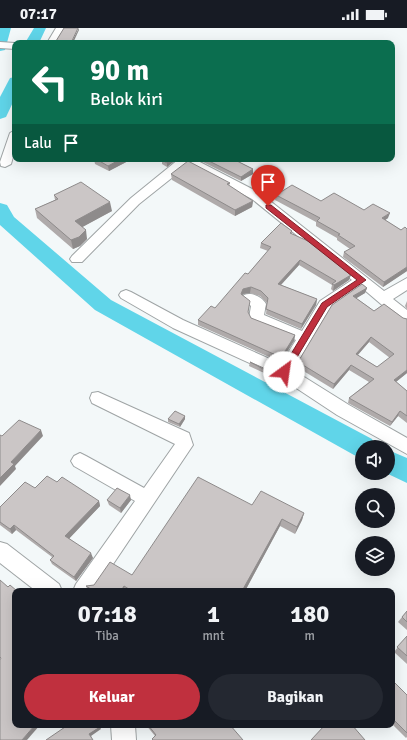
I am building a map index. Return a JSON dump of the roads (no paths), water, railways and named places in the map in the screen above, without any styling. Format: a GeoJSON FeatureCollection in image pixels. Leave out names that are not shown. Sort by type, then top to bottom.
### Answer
{"type":"FeatureCollection","features":[{"type":"Feature","properties":{"kind":"street"},"geometry":{"type":"LineString","coordinates":[[53,40],[60,28]]}},
{"type":"Feature","properties":{"kind":"street"},"geometry":{"type":"LineString","coordinates":[[5,164],[12,142]]}},
{"type":"Feature","properties":{"kind":"street"},"geometry":{"type":"LineString","coordinates":[[78,260],[135,201],[184,162]]}},
{"type":"Feature","properties":{"kind":"street"},"geometry":{"type":"LineString","coordinates":[[190,162],[245,189],[362,280],[407,318]]}},
{"type":"Feature","properties":{"kind":"street"},"geometry":{"type":"LineString","coordinates":[[284,372],[327,302],[362,280]]}},
{"type":"Feature","properties":{"kind":"street"},"geometry":{"type":"LineString","coordinates":[[384,298],[407,283]]}},
{"type":"Feature","properties":{"kind":"street"},"geometry":{"type":"LineString","coordinates":[[126,295],[143,306],[178,324],[284,372],[343,410],[407,447]]}},
{"type":"Feature","properties":{"kind":"street"},"geometry":{"type":"LineString","coordinates":[[249,298],[259,304],[256,318],[305,338]]}},
{"type":"Feature","properties":{"kind":"street"},"geometry":{"type":"LineString","coordinates":[[85,588],[184,445],[183,438],[98,398]]}},
{"type":"Feature","properties":{"kind":"street"},"geometry":{"type":"LineString","coordinates":[[80,461],[146,498]]}},
{"type":"Feature","properties":{"kind":"street"},"geometry":{"type":"LineString","coordinates":[[0,551],[48,588]]}},
{"type":"Feature","properties":{"kind":"street"},"geometry":{"type":"LineString","coordinates":[[123,728],[124,740]]}},
{"type":"Feature","properties":{"kind":"waterway"},"geometry":{"type":"LineString","coordinates":[[0,47],[5,28]]}},
{"type":"Feature","properties":{"kind":"waterway"},"geometry":{"type":"LineString","coordinates":[[34,40],[40,28]]}},
{"type":"Feature","properties":{"kind":"waterway"},"geometry":{"type":"LineString","coordinates":[[0,114],[12,88]]}},
{"type":"Feature","properties":{"kind":"waterway"},"geometry":{"type":"LineString","coordinates":[[0,209],[7,221],[103,305],[355,443]]}},
{"type":"Feature","properties":{"kind":"waterway"},"geometry":{"type":"LineString","coordinates":[[395,465],[407,471]]}}]}
